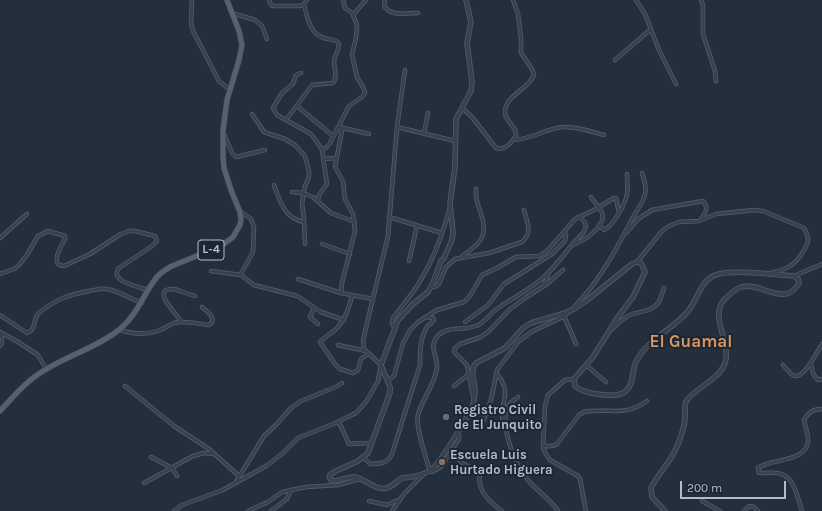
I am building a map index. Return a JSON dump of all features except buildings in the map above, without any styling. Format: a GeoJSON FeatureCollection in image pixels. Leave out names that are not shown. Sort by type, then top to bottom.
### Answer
{"type":"FeatureCollection","features":[{"type":"Feature","properties":{"kind":"main road"},"geometry":{"type":"LineString","coordinates":[[227,0],[242,37],[242,45],[227,100],[223,130],[224,168],[240,212]]}},
{"type":"Feature","properties":{"kind":"main road","name":"L-4"},"geometry":{"type":"LineString","coordinates":[[0,411],[31,378],[46,369],[104,341],[120,330],[132,317],[142,303],[148,290],[164,270],[221,246],[233,237],[240,225],[240,212]]}},
{"type":"Feature","properties":{"kind":"street"},"geometry":{"type":"LineString","coordinates":[[192,0],[191,24],[193,31],[219,81],[230,90]]}},
{"type":"Feature","properties":{"kind":"street"},"geometry":{"type":"LineString","coordinates":[[269,0],[271,5],[274,6],[300,6],[307,0]]}},
{"type":"Feature","properties":{"kind":"street"},"geometry":{"type":"LineString","coordinates":[[322,150],[327,147],[348,106],[362,97],[365,93],[357,77],[352,55],[357,26],[355,17],[345,8],[343,0]]}},
{"type":"Feature","properties":{"kind":"street"},"geometry":{"type":"LineString","coordinates":[[353,15],[366,0]]}},
{"type":"Feature","properties":{"kind":"street"},"geometry":{"type":"LineString","coordinates":[[384,0],[384,6],[390,12],[398,14],[418,13]]}},
{"type":"Feature","properties":{"kind":"street"},"geometry":{"type":"LineString","coordinates":[[174,511],[182,505],[222,490],[266,466],[282,454],[298,438],[339,422],[356,413],[366,402],[378,381],[381,365],[398,320],[404,312],[428,292],[452,240],[451,206],[455,167],[456,119],[471,91],[472,82],[467,43],[471,22],[466,0]]}},
{"type":"Feature","properties":{"kind":"street"},"geometry":{"type":"LineString","coordinates":[[462,108],[472,117],[496,148],[505,148],[516,136],[516,131],[506,118],[505,109],[512,98],[532,79],[534,75],[532,68],[521,53],[518,14],[513,0]]}},
{"type":"Feature","properties":{"kind":"street"},"geometry":{"type":"LineString","coordinates":[[636,0],[645,14],[659,50],[676,84]]}},
{"type":"Feature","properties":{"kind":"street"},"geometry":{"type":"LineString","coordinates":[[701,0],[703,5],[703,34],[715,71],[716,81]]}},
{"type":"Feature","properties":{"kind":"street"},"geometry":{"type":"LineString","coordinates":[[286,120],[312,85],[334,83],[336,80],[334,60],[339,43],[337,40],[324,38],[318,35],[312,29],[304,4]]}},
{"type":"Feature","properties":{"kind":"street"},"geometry":{"type":"LineString","coordinates":[[232,13],[255,20],[262,26],[267,39]]}},
{"type":"Feature","properties":{"kind":"street"},"geometry":{"type":"LineString","coordinates":[[615,60],[651,29]]}},
{"type":"Feature","properties":{"kind":"street"},"geometry":{"type":"LineString","coordinates":[[405,70],[397,127],[388,236],[363,340],[364,349],[381,365],[388,380],[390,387],[389,398],[368,453],[364,458],[334,472],[329,477],[332,481],[351,477],[357,478],[376,487],[386,488],[402,478],[424,474],[430,471],[432,472],[441,467],[460,439],[456,434]]}},
{"type":"Feature","properties":{"kind":"street"},"geometry":{"type":"LineString","coordinates":[[301,73],[296,75],[293,84],[282,93],[273,108],[277,115],[311,134],[322,150],[327,184],[319,195],[318,201]]}},
{"type":"Feature","properties":{"kind":"street"},"geometry":{"type":"LineString","coordinates":[[297,106],[333,136]]}},
{"type":"Feature","properties":{"kind":"street"},"geometry":{"type":"LineString","coordinates":[[424,134],[428,113]]}},
{"type":"Feature","properties":{"kind":"street"},"geometry":{"type":"LineString","coordinates":[[252,114],[264,132],[285,139],[295,145],[304,156],[310,171],[303,193],[302,203],[305,244]]}},
{"type":"Feature","properties":{"kind":"street"},"geometry":{"type":"LineString","coordinates":[[338,127],[369,134]]}},
{"type":"Feature","properties":{"kind":"street"},"geometry":{"type":"LineString","coordinates":[[338,127],[342,130],[336,158],[336,167],[343,181],[345,199],[353,214],[355,222],[355,231],[342,283],[341,293]]}},
{"type":"Feature","properties":{"kind":"street"},"geometry":{"type":"LineString","coordinates":[[397,127],[455,142]]}},
{"type":"Feature","properties":{"kind":"street"},"geometry":{"type":"LineString","coordinates":[[513,140],[526,139],[542,132],[566,127],[604,135]]}},
{"type":"Feature","properties":{"kind":"street"},"geometry":{"type":"LineString","coordinates":[[223,130],[232,153],[236,157],[264,150]]}},
{"type":"Feature","properties":{"kind":"street"},"geometry":{"type":"LineString","coordinates":[[324,159],[336,158]]}},
{"type":"Feature","properties":{"kind":"street"},"geometry":{"type":"LineString","coordinates":[[430,471],[437,464],[472,407],[475,392],[472,372],[473,366],[505,348],[523,328],[531,323],[572,310],[587,294],[624,235],[645,195],[646,186],[642,173]]}},
{"type":"Feature","properties":{"kind":"street"},"geometry":{"type":"LineString","coordinates":[[599,225],[604,230],[608,228],[623,206],[627,194],[627,174]]}},
{"type":"Feature","properties":{"kind":"street"},"geometry":{"type":"LineString","coordinates":[[274,185],[281,205],[288,215],[298,221],[304,222]]}},
{"type":"Feature","properties":{"kind":"street"},"geometry":{"type":"LineString","coordinates":[[431,287],[435,287],[440,284],[446,267],[450,262],[461,257],[474,248],[484,234],[484,227],[475,196],[476,189]]}},
{"type":"Feature","properties":{"kind":"street"},"geometry":{"type":"LineString","coordinates":[[292,192],[303,193],[318,201],[331,213],[355,222]]}},
{"type":"Feature","properties":{"kind":"street"},"geometry":{"type":"LineString","coordinates":[[572,245],[583,240],[599,225],[602,219],[602,213],[591,197]]}},
{"type":"Feature","properties":{"kind":"street"},"geometry":{"type":"LineString","coordinates":[[388,380],[394,376],[403,342],[410,330],[418,322],[438,310],[464,302],[470,296],[482,274],[516,257],[538,256],[549,249],[574,218],[598,208],[614,198],[616,198],[618,213]]}},
{"type":"Feature","properties":{"kind":"street"},"geometry":{"type":"LineString","coordinates":[[624,235],[638,219],[652,210],[703,201],[706,204],[707,210],[699,221]]}},
{"type":"Feature","properties":{"kind":"street"},"geometry":{"type":"LineString","coordinates":[[395,328],[392,323],[393,318],[417,286],[431,259],[451,206]]}},
{"type":"Feature","properties":{"kind":"street"},"geometry":{"type":"LineString","coordinates":[[461,257],[489,253],[522,242],[526,239],[529,228],[524,210]]}},
{"type":"Feature","properties":{"kind":"street"},"geometry":{"type":"LineString","coordinates":[[484,420],[492,396],[496,372],[518,342],[526,334],[542,325],[564,316],[586,301],[632,264],[637,262],[662,231],[679,222],[699,221],[716,214],[754,210],[763,211],[804,228],[807,233],[808,240],[806,246],[794,263],[782,270],[766,274]]}},
{"type":"Feature","properties":{"kind":"street"},"geometry":{"type":"LineString","coordinates":[[240,212],[251,219],[254,227],[253,252],[241,275]]}},
{"type":"Feature","properties":{"kind":"street"},"geometry":{"type":"LineString","coordinates":[[0,238],[27,214]]}},
{"type":"Feature","properties":{"kind":"street"},"geometry":{"type":"LineString","coordinates":[[390,217],[442,233]]}},
{"type":"Feature","properties":{"kind":"street"},"geometry":{"type":"LineString","coordinates":[[430,471],[418,426],[418,415],[437,372],[437,359],[433,346],[436,338],[442,332],[450,329],[474,327],[481,323],[497,309],[549,272],[584,232],[586,226],[583,219],[578,217]]}},
{"type":"Feature","properties":{"kind":"street"},"geometry":{"type":"LineString","coordinates":[[409,261],[417,226]]}},
{"type":"Feature","properties":{"kind":"street"},"geometry":{"type":"LineString","coordinates":[[0,274],[18,266],[27,255],[38,236],[48,231],[65,236],[57,256],[58,264],[60,266],[64,266],[90,254],[122,234],[129,231],[135,231],[155,236],[157,242],[119,268],[116,271],[116,275],[119,279],[148,290]]}},
{"type":"Feature","properties":{"kind":"street"},"geometry":{"type":"LineString","coordinates":[[465,322],[488,305],[504,284],[552,254],[565,241],[566,235],[564,232]]}},
{"type":"Feature","properties":{"kind":"street"},"geometry":{"type":"LineString","coordinates":[[322,244],[350,254]]}},
{"type":"Feature","properties":{"kind":"street"},"geometry":{"type":"LineString","coordinates":[[586,511],[580,479],[578,476],[550,460],[545,453],[543,445],[545,406],[548,396],[565,380],[574,379],[586,365],[633,297],[645,272],[644,266],[637,262]]}},
{"type":"Feature","properties":{"kind":"street"},"geometry":{"type":"LineString","coordinates":[[574,379],[575,386],[582,391],[615,396],[622,394],[630,387],[636,362],[641,354],[650,344],[688,311],[694,303],[704,282],[717,274],[726,272],[794,276],[822,264]]}},
{"type":"Feature","properties":{"kind":"street"},"geometry":{"type":"LineString","coordinates":[[474,400],[467,365],[454,352],[455,348],[460,344],[481,337],[489,331],[509,310],[544,286],[563,270]]}},
{"type":"Feature","properties":{"kind":"street"},"geometry":{"type":"LineString","coordinates":[[212,271],[241,275],[254,285],[297,296],[321,312],[344,320]]}},
{"type":"Feature","properties":{"kind":"street"},"geometry":{"type":"LineString","coordinates":[[544,286],[549,272]]}},
{"type":"Feature","properties":{"kind":"street"},"geometry":{"type":"LineString","coordinates":[[665,511],[652,497],[650,488],[670,462],[678,446],[686,418],[684,408],[686,401],[718,374],[726,359],[726,351],[719,318],[719,309],[723,301],[742,287],[757,287],[771,293],[783,295],[790,293],[799,283],[798,279],[794,276]]}},
{"type":"Feature","properties":{"kind":"street"},"geometry":{"type":"LineString","coordinates":[[298,279],[352,296],[373,299]]}},
{"type":"Feature","properties":{"kind":"street"},"geometry":{"type":"LineString","coordinates":[[0,315],[27,333],[34,327],[35,317],[60,298],[67,295],[101,288],[108,289],[142,303]]}},
{"type":"Feature","properties":{"kind":"street"},"geometry":{"type":"LineString","coordinates":[[610,331],[630,315],[653,307],[658,302],[664,288]]}},
{"type":"Feature","properties":{"kind":"street"},"geometry":{"type":"LineString","coordinates":[[182,322],[165,301],[164,292],[172,289],[195,296]]}},
{"type":"Feature","properties":{"kind":"street"},"geometry":{"type":"LineString","coordinates":[[352,296],[344,320],[335,330],[324,337],[320,342],[340,369],[353,373],[358,370],[361,359],[367,352]]}},
{"type":"Feature","properties":{"kind":"street"},"geometry":{"type":"LineString","coordinates":[[120,330],[133,334],[141,334],[159,331],[175,323],[182,322],[212,324],[212,317],[202,307]]}},
{"type":"Feature","properties":{"kind":"street"},"geometry":{"type":"LineString","coordinates":[[314,308],[310,317],[318,324]]}},
{"type":"Feature","properties":{"kind":"street"},"geometry":{"type":"LineString","coordinates":[[564,316],[576,344]]}},
{"type":"Feature","properties":{"kind":"street"},"geometry":{"type":"LineString","coordinates":[[364,458],[370,464],[381,464],[386,462],[392,454],[420,365],[420,351],[423,336],[428,326],[434,320],[433,318],[426,317]]}},
{"type":"Feature","properties":{"kind":"street"},"geometry":{"type":"LineString","coordinates":[[0,333],[18,342],[38,355],[46,369]]}},
{"type":"Feature","properties":{"kind":"street"},"geometry":{"type":"LineString","coordinates":[[0,333],[2,338],[2,344],[0,346]]}},
{"type":"Feature","properties":{"kind":"street"},"geometry":{"type":"LineString","coordinates":[[783,365],[794,375],[798,376],[811,363],[822,344]]}},
{"type":"Feature","properties":{"kind":"street"},"geometry":{"type":"LineString","coordinates":[[338,345],[367,352]]}},
{"type":"Feature","properties":{"kind":"street"},"geometry":{"type":"LineString","coordinates":[[811,363],[812,371],[815,377],[818,380],[822,379]]}},
{"type":"Feature","properties":{"kind":"street"},"geometry":{"type":"LineString","coordinates":[[586,365],[606,382]]}},
{"type":"Feature","properties":{"kind":"street"},"geometry":{"type":"LineString","coordinates":[[496,372],[505,389],[502,418],[503,426],[506,428]]}},
{"type":"Feature","properties":{"kind":"street"},"geometry":{"type":"LineString","coordinates":[[454,386],[469,374]]}},
{"type":"Feature","properties":{"kind":"street"},"geometry":{"type":"LineString","coordinates":[[236,482],[264,436],[290,409],[301,402],[342,383]]}},
{"type":"Feature","properties":{"kind":"street"},"geometry":{"type":"LineString","coordinates":[[125,386],[174,426],[214,454],[242,478]]}},
{"type":"Feature","properties":{"kind":"street"},"geometry":{"type":"LineString","coordinates":[[518,397],[510,402],[506,410],[506,428],[512,452],[527,479],[558,511]]}},
{"type":"Feature","properties":{"kind":"street"},"geometry":{"type":"LineString","coordinates":[[543,445],[549,447],[557,444],[579,415],[584,412],[630,410],[647,400]]}},
{"type":"Feature","properties":{"kind":"street"},"geometry":{"type":"LineString","coordinates":[[802,511],[793,484],[789,479],[782,474],[759,473],[758,468],[768,463],[795,457],[805,448],[808,442],[808,437],[804,420],[814,409],[822,409]]}},
{"type":"Feature","properties":{"kind":"street"},"geometry":{"type":"LineString","coordinates":[[339,422],[349,444],[373,443]]}},
{"type":"Feature","properties":{"kind":"street"},"geometry":{"type":"LineString","coordinates":[[452,451],[462,463],[479,472],[482,491],[490,501],[502,511]]}},
{"type":"Feature","properties":{"kind":"street"},"geometry":{"type":"LineString","coordinates":[[144,483],[198,454],[214,454]]}},
{"type":"Feature","properties":{"kind":"street"},"geometry":{"type":"LineString","coordinates":[[151,457],[172,468],[177,476]]}},
{"type":"Feature","properties":{"kind":"street"},"geometry":{"type":"LineString","coordinates":[[392,511],[424,474]]}},
{"type":"Feature","properties":{"kind":"street"},"geometry":{"type":"LineString","coordinates":[[248,511],[268,502],[282,492],[306,487],[338,485],[360,479]]}},
{"type":"Feature","properties":{"kind":"street"},"geometry":{"type":"LineString","coordinates":[[271,511],[288,499],[291,490]]}},
{"type":"Feature","properties":{"kind":"street"},"geometry":{"type":"LineString","coordinates":[[369,501],[387,505],[400,500]]}},
{"type":"Feature","properties":{"kind":"street"},"geometry":{"type":"LineString","coordinates":[[702,501],[720,511]]}},
{"type":"Feature","properties":{"kind":"street"},"geometry":{"type":"LineString","coordinates":[[744,511],[749,506],[754,507],[758,511]]}},
{"type":"Feature","properties":{"kind":"place","name":"Registro Civil de El Junquito"},"geometry":{"type":"Point","coordinates":[446,417]}},
{"type":"Feature","properties":{"kind":"place","name":"Escuela Luis Hurtado Higuera"},"geometry":{"type":"Point","coordinates":[442,462]}},
{"type":"Feature","properties":{"kind":"district","name":"El Guamal"},"geometry":{"type":"Point","coordinates":[691,342]}}]}
